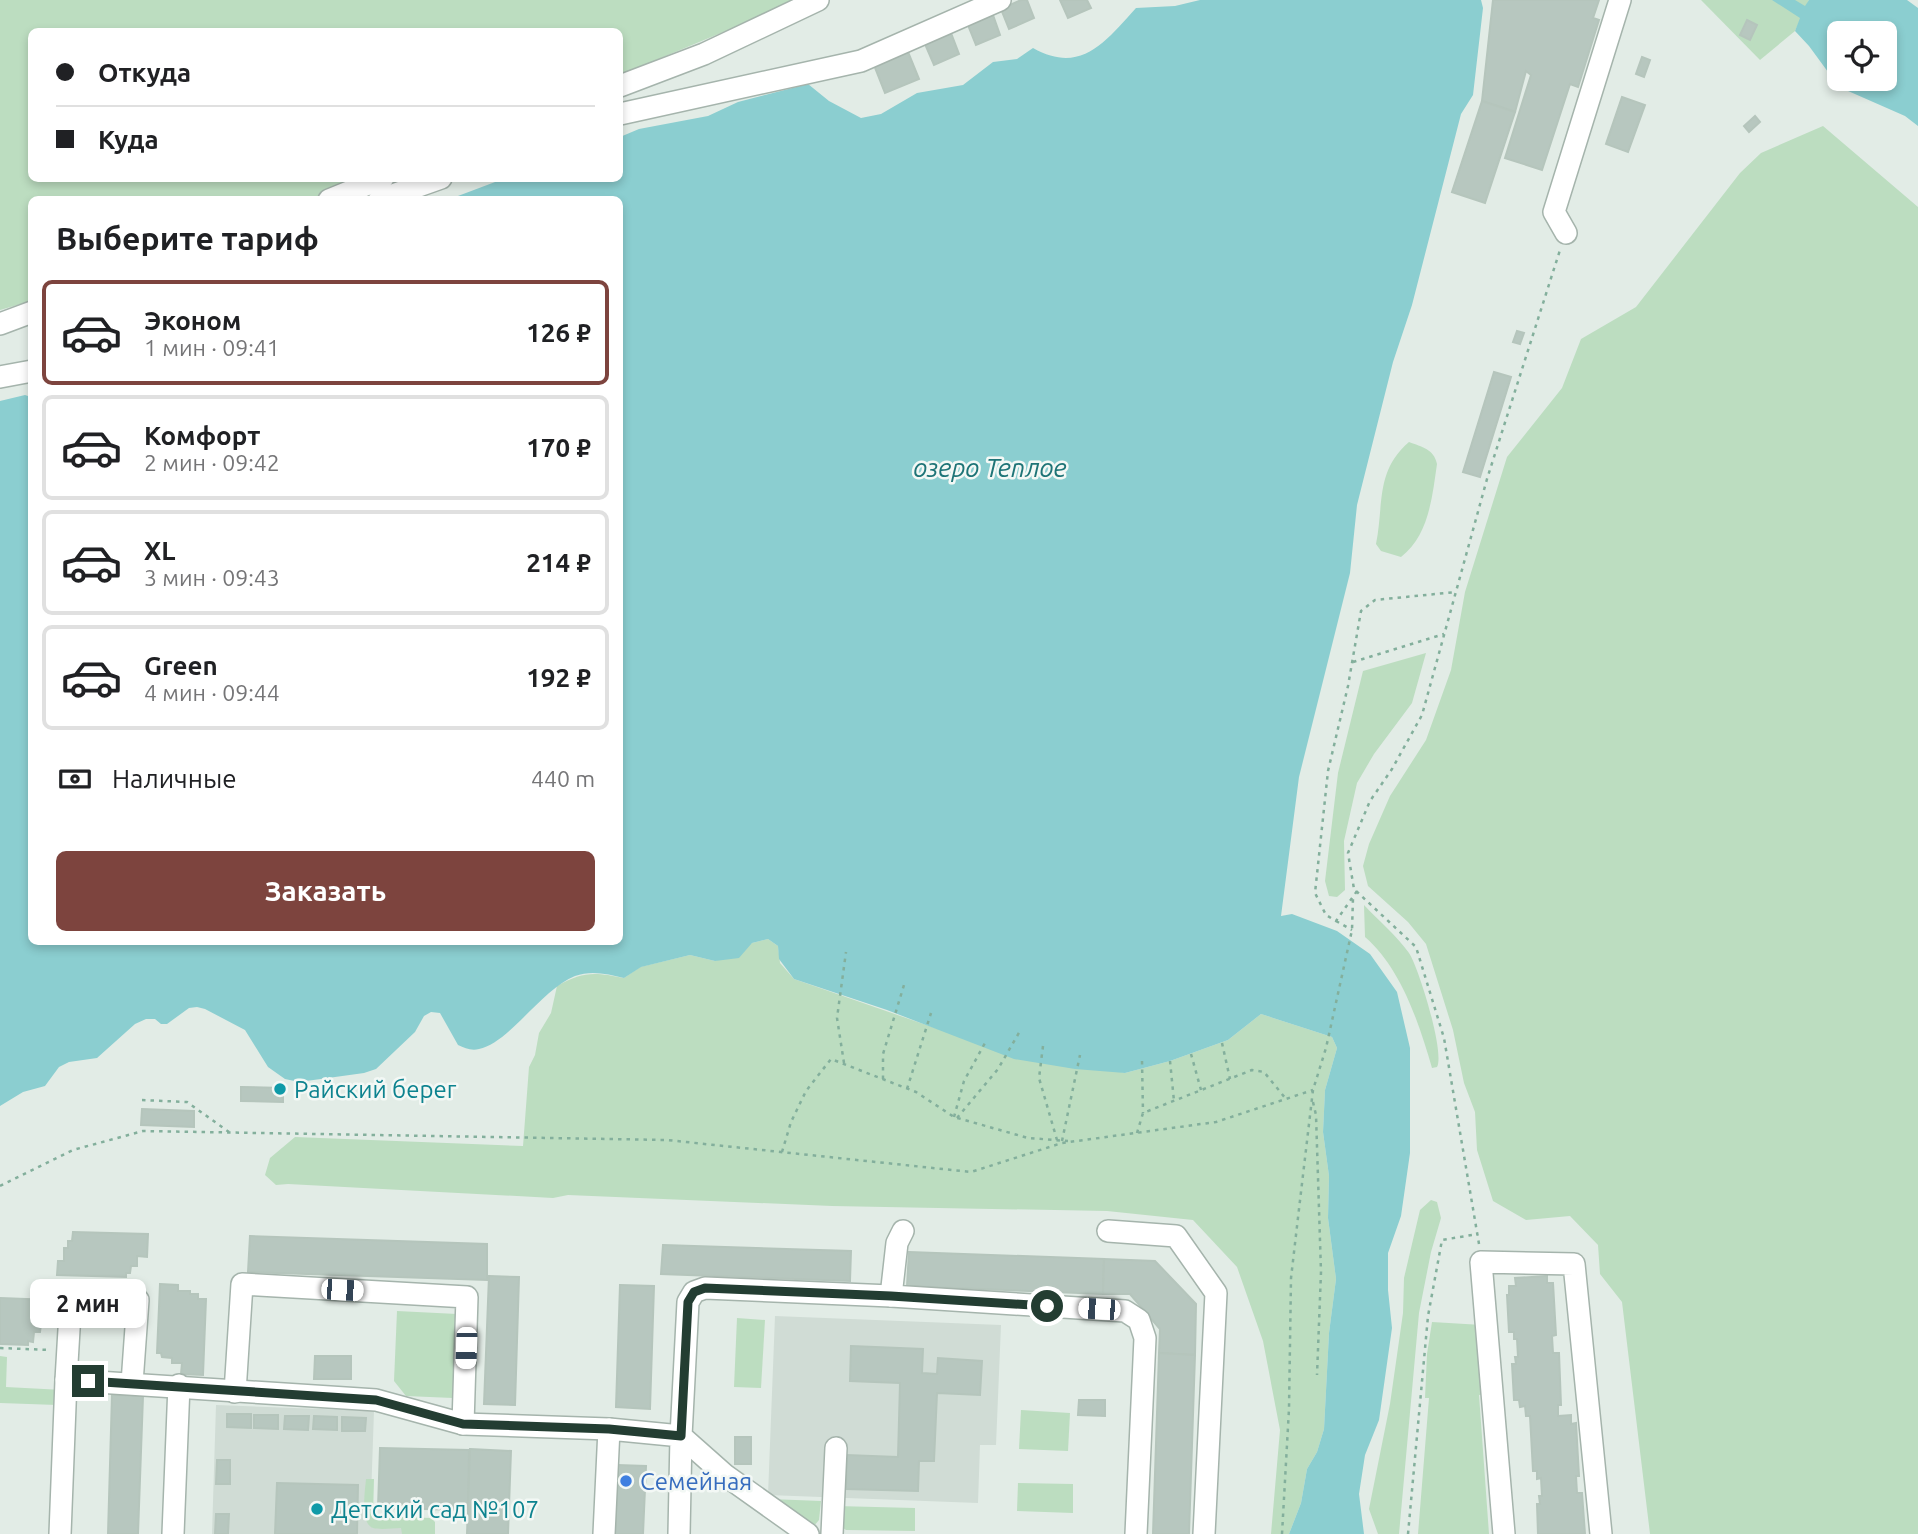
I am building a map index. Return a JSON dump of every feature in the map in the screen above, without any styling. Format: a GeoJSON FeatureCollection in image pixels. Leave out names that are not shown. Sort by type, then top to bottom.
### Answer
{"type":"FeatureCollection","features":[{"type":"Feature","properties":{"kind":"street"},"geometry":{"type":"LineString","coordinates":[[623,85],[704,54],[818,0]]}},
{"type":"Feature","properties":{"kind":"street"},"geometry":{"type":"LineString","coordinates":[[623,113],[861,61],[1000,0]]}},
{"type":"Feature","properties":{"kind":"street"},"geometry":{"type":"LineString","coordinates":[[1566,233],[1554,212],[1620,0]]}},
{"type":"Feature","properties":{"kind":"street"},"geometry":{"type":"LineString","coordinates":[[339,196],[373,182]]}},
{"type":"Feature","properties":{"kind":"street"},"geometry":{"type":"LineString","coordinates":[[390,196],[430,182]]}},
{"type":"Feature","properties":{"kind":"street"},"geometry":{"type":"LineString","coordinates":[[0,324],[28,314]]}},
{"type":"Feature","properties":{"kind":"street"},"geometry":{"type":"LineString","coordinates":[[0,377],[28,372]]}},
{"type":"Feature","properties":{"kind":"street"},"geometry":{"type":"LineString","coordinates":[[891,1296],[897,1243],[903,1231]]}},
{"type":"Feature","properties":{"kind":"street"},"geometry":{"type":"LineString","coordinates":[[1108,1231],[1176,1236],[1216,1293],[1204,1534]]}},
{"type":"Feature","properties":{"kind":"street"},"geometry":{"type":"LineString","coordinates":[[1504,1534],[1481,1262],[1574,1264],[1601,1534]]}},
{"type":"Feature","properties":{"kind":"street"},"geometry":{"type":"LineString","coordinates":[[235,1392],[242,1284],[467,1297],[463,1424]]}},
{"type":"Feature","properties":{"kind":"street"},"geometry":{"type":"LineString","coordinates":[[678,1534],[688,1302],[694,1292],[705,1288],[891,1296],[1125,1311],[1139,1320],[1145,1338],[1136,1534]]}},
{"type":"Feature","properties":{"kind":"street"},"geometry":{"type":"LineString","coordinates":[[60,1534],[71,1296],[138,1300],[132,1383]]}},
{"type":"Feature","properties":{"kind":"street"},"geometry":{"type":"LineString","coordinates":[[66,1380],[179,1385],[235,1392],[376,1400],[463,1424],[609,1429],[681,1436],[725,1475],[808,1534]]}},
{"type":"Feature","properties":{"kind":"street"},"geometry":{"type":"LineString","coordinates":[[173,1534],[179,1385]]}},
{"type":"Feature","properties":{"kind":"street"},"geometry":{"type":"LineString","coordinates":[[604,1534],[609,1429]]}},
{"type":"Feature","properties":{"kind":"street"},"geometry":{"type":"LineString","coordinates":[[832,1534],[836,1448]]}},
{"type":"Feature","properties":{"kind":"path"},"geometry":{"type":"LineString","coordinates":[[1481,1262],[1479,1234],[1444,1038],[1416,947],[1354,889],[1349,853],[1370,800],[1392,769],[1422,715],[1487,479],[1566,233]]}},
{"type":"Feature","properties":{"kind":"path"},"geometry":{"type":"LineString","coordinates":[[1352,930],[1326,915],[1315,892],[1328,771],[1361,611],[1375,600],[1456,592]]}},
{"type":"Feature","properties":{"kind":"path"},"geometry":{"type":"LineString","coordinates":[[1352,662],[1444,634]]}},
{"type":"Feature","properties":{"kind":"path"},"geometry":{"type":"LineString","coordinates":[[1336,921],[1357,891]]}},
{"type":"Feature","properties":{"kind":"path"},"geometry":{"type":"LineString","coordinates":[[1282,1534],[1289,1409],[1292,1278],[1313,1090],[1326,1048],[1352,930],[1353,898]]}},
{"type":"Feature","properties":{"kind":"path"},"geometry":{"type":"LineString","coordinates":[[845,1064],[837,1018],[846,952]]}},
{"type":"Feature","properties":{"kind":"path"},"geometry":{"type":"LineString","coordinates":[[883,1079],[883,1054],[904,985]]}},
{"type":"Feature","properties":{"kind":"path"},"geometry":{"type":"LineString","coordinates":[[907,1089],[931,1013]]}},
{"type":"Feature","properties":{"kind":"path"},"geometry":{"type":"LineString","coordinates":[[956,1117],[998,1069],[1020,1031]]}},
{"type":"Feature","properties":{"kind":"path"},"geometry":{"type":"LineString","coordinates":[[1222,1042],[1230,1079]]}},
{"type":"Feature","properties":{"kind":"path"},"geometry":{"type":"LineString","coordinates":[[956,1117],[964,1081],[985,1043]]}},
{"type":"Feature","properties":{"kind":"path"},"geometry":{"type":"LineString","coordinates":[[1043,1046],[1039,1078],[1059,1140]]}},
{"type":"Feature","properties":{"kind":"path"},"geometry":{"type":"LineString","coordinates":[[1191,1054],[1201,1090]]}},
{"type":"Feature","properties":{"kind":"path"},"geometry":{"type":"LineString","coordinates":[[1059,1140],[1080,1055]]}},
{"type":"Feature","properties":{"kind":"path"},"geometry":{"type":"LineString","coordinates":[[782,1152],[791,1122],[806,1091],[831,1059],[907,1089],[956,1117],[1028,1138],[1073,1141]]}},
{"type":"Feature","properties":{"kind":"path"},"geometry":{"type":"LineString","coordinates":[[1138,1133],[1143,1113],[1142,1061]]}},
{"type":"Feature","properties":{"kind":"path"},"geometry":{"type":"LineString","coordinates":[[1170,1061],[1174,1101]]}},
{"type":"Feature","properties":{"kind":"path"},"geometry":{"type":"LineString","coordinates":[[1143,1113],[1252,1070],[1264,1072],[1286,1099]]}},
{"type":"Feature","properties":{"kind":"path"},"geometry":{"type":"LineString","coordinates":[[0,1186],[73,1150],[143,1130],[667,1140],[971,1172],[1073,1141],[1216,1122],[1313,1090]]}},
{"type":"Feature","properties":{"kind":"path"},"geometry":{"type":"LineString","coordinates":[[1312,1099],[1316,1115],[1321,1272],[1317,1376]]}},
{"type":"Feature","properties":{"kind":"path"},"geometry":{"type":"LineString","coordinates":[[142,1100],[187,1102],[229,1132]]}},
{"type":"Feature","properties":{"kind":"path"},"geometry":{"type":"LineString","coordinates":[[1408,1534],[1428,1316],[1442,1240],[1479,1234]]}},
{"type":"Feature","properties":{"kind":"path"},"geometry":{"type":"LineString","coordinates":[[0,1348],[67,1350]]}},
{"type":"Feature","properties":{"kind":"shaded area"},"geometry":{"type":"Polygon","coordinates":[[[775,1316],[1001,1325],[996,1445],[980,1445],[978,1503],[768,1495],[775,1316]]]}},
{"type":"Feature","properties":{"kind":"shaded area"},"geometry":{"type":"Polygon","coordinates":[[[216,1405],[374,1411],[370,1526],[402,1528],[402,1534],[212,1534],[216,1405]]]}},
{"type":"Feature","properties":{"kind":"green space"},"geometry":{"type":"Polygon","coordinates":[[[0,0],[800,0],[623,74],[623,28],[28,28],[28,182],[358,182],[322,196],[28,196],[28,302],[0,310],[0,0]]]}},
{"type":"Feature","properties":{"kind":"green space"},"geometry":{"type":"Polygon","coordinates":[[[1701,0],[1809,0],[1795,31],[1760,60],[1701,0]]]}},
{"type":"Feature","properties":{"kind":"green space"},"geometry":{"type":"Polygon","coordinates":[[[1823,126],[1918,207],[1918,1534],[1650,1534],[1622,1302],[1600,1274],[1598,1245],[1570,1216],[1526,1220],[1493,1201],[1477,1150],[1475,1112],[1464,1083],[1453,1030],[1426,944],[1408,922],[1368,886],[1363,866],[1369,844],[1390,796],[1426,740],[1451,670],[1465,592],[1507,457],[1562,388],[1581,339],[1636,307],[1740,173],[1761,153],[1823,126]]]}},
{"type":"Feature","properties":{"kind":"green space"},"geometry":{"type":"Polygon","coordinates":[[[1409,442],[1430,452],[1437,464],[1428,515],[1418,538],[1401,557],[1381,551],[1376,544],[1386,477],[1398,453],[1409,442]]]}},
{"type":"Feature","properties":{"kind":"green space"},"geometry":{"type":"Polygon","coordinates":[[[1426,653],[1412,703],[1374,754],[1357,783],[1344,841],[1345,890],[1337,897],[1329,896],[1325,881],[1338,773],[1363,671],[1426,653]]]}},
{"type":"Feature","properties":{"kind":"green space"},"geometry":{"type":"Polygon","coordinates":[[[1364,905],[1409,953],[1434,1029],[1439,1059],[1437,1067],[1432,1068],[1415,1015],[1399,980],[1378,950],[1365,937],[1364,905]]]}},
{"type":"Feature","properties":{"kind":"green space"},"geometry":{"type":"Polygon","coordinates":[[[768,939],[778,946],[780,963],[794,979],[935,1028],[1125,1073],[1170,1061],[1228,1040],[1261,1014],[1332,1037],[1337,1048],[1325,1090],[1323,1132],[1329,1176],[1328,1218],[1336,1279],[1329,1333],[1324,1429],[1317,1452],[1307,1469],[1301,1503],[1289,1534],[1271,1534],[1280,1430],[1263,1341],[1237,1267],[1193,1220],[1107,1211],[832,1206],[568,1195],[553,1198],[276,1185],[265,1175],[270,1158],[295,1137],[523,1146],[529,1067],[535,1055],[539,1033],[551,1013],[557,986],[589,974],[624,978],[640,967],[690,955],[715,961],[752,943],[768,939]]]}},
{"type":"Feature","properties":{"kind":"green space"},"geometry":{"type":"Polygon","coordinates":[[[1431,1200],[1437,1202],[1441,1218],[1419,1313],[1399,1534],[1378,1534],[1369,1509],[1390,1404],[1403,1313],[1404,1278],[1420,1210],[1431,1200]]]}},
{"type":"Feature","properties":{"kind":"green space"},"geometry":{"type":"Polygon","coordinates":[[[397,1311],[457,1314],[453,1398],[406,1396],[394,1381],[397,1311]]]}},
{"type":"Feature","properties":{"kind":"green space"},"geometry":{"type":"Polygon","coordinates":[[[737,1318],[765,1320],[761,1388],[734,1387],[737,1318]]]}},
{"type":"Feature","properties":{"kind":"green space"},"geometry":{"type":"Polygon","coordinates":[[[1432,1322],[1482,1325],[1488,1394],[1479,1395],[1489,1534],[1418,1534],[1429,1398],[1425,1398],[1427,1354],[1432,1322]]]}},
{"type":"Feature","properties":{"kind":"green space"},"geometry":{"type":"Polygon","coordinates":[[[0,1356],[7,1357],[6,1387],[63,1390],[57,1405],[0,1403],[0,1356]]]}},
{"type":"Feature","properties":{"kind":"green space"},"geometry":{"type":"Polygon","coordinates":[[[1021,1410],[1070,1413],[1068,1451],[1019,1449],[1021,1410]]]}},
{"type":"Feature","properties":{"kind":"green space"},"geometry":{"type":"Polygon","coordinates":[[[366,1479],[374,1479],[373,1516],[431,1518],[435,1522],[435,1534],[402,1534],[401,1528],[376,1529],[369,1525],[364,1506],[366,1479]]]}},
{"type":"Feature","properties":{"kind":"green space"},"geometry":{"type":"Polygon","coordinates":[[[1018,1483],[1073,1484],[1073,1513],[1017,1511],[1018,1483]]]}},
{"type":"Feature","properties":{"kind":"green space"},"geometry":{"type":"Polygon","coordinates":[[[770,1499],[821,1501],[819,1520],[813,1527],[770,1499]]]}},
{"type":"Feature","properties":{"kind":"green space"},"geometry":{"type":"Polygon","coordinates":[[[836,1506],[915,1508],[915,1531],[846,1530],[836,1523],[836,1506]]]}},
{"type":"Feature","properties":{"kind":"water","name":"озеро Теплое"},"geometry":{"type":"Polygon","coordinates":[[[1200,0],[1481,0],[1483,8],[1473,95],[1461,114],[1357,505],[1350,573],[1299,777],[1281,916],[1292,914],[1337,931],[1370,954],[1397,992],[1410,1048],[1410,1153],[1401,1216],[1388,1253],[1392,1328],[1379,1420],[1365,1455],[1359,1494],[1364,1534],[1289,1534],[1301,1503],[1307,1469],[1317,1452],[1324,1429],[1329,1333],[1336,1279],[1328,1218],[1329,1176],[1323,1132],[1325,1090],[1337,1048],[1332,1037],[1261,1014],[1228,1040],[1170,1061],[1125,1073],[1075,1069],[1014,1059],[887,1010],[794,979],[779,959],[778,946],[768,939],[752,943],[739,958],[715,961],[690,955],[641,967],[624,978],[593,973],[575,976],[551,992],[502,1037],[479,1049],[458,1045],[440,1013],[431,1012],[424,1016],[415,1032],[376,1069],[299,1082],[285,1079],[268,1067],[245,1030],[205,1009],[189,1008],[167,1024],[146,1019],[135,1024],[97,1058],[69,1062],[59,1067],[45,1086],[23,1092],[0,1106],[0,401],[28,396],[28,945],[623,945],[623,196],[458,196],[495,182],[623,182],[623,136],[639,129],[708,116],[738,102],[808,84],[829,101],[861,118],[881,114],[917,93],[963,85],[993,62],[1017,59],[1033,48],[1065,58],[1079,56],[1102,43],[1136,8],[1175,6],[1200,0]]]}},
{"type":"Feature","properties":{"kind":"water"},"geometry":{"type":"Polygon","coordinates":[[[1772,0],[1795,0],[1805,6],[1809,0],[1907,0],[1918,8],[1918,126],[1905,116],[1848,91],[1897,91],[1897,21],[1827,21],[1827,71],[1795,31],[1800,18],[1772,0]]]}},
{"type":"Feature","properties":{"kind":"building"},"geometry":{"type":"Polygon","coordinates":[[[1027,0],[1034,18],[1009,29],[1001,9],[1027,0]]]}},
{"type":"Feature","properties":{"kind":"building"},"geometry":{"type":"Polygon","coordinates":[[[1060,0],[1087,0],[1091,8],[1068,18],[1060,0]]]}},
{"type":"Feature","properties":{"kind":"building"},"geometry":{"type":"Polygon","coordinates":[[[1493,0],[1599,0],[1593,18],[1599,20],[1578,87],[1570,84],[1542,170],[1505,158],[1531,75],[1526,71],[1515,112],[1482,101],[1493,0]]]}},
{"type":"Feature","properties":{"kind":"building"},"geometry":{"type":"Polygon","coordinates":[[[993,15],[1000,35],[976,45],[968,25],[993,15]]]}},
{"type":"Feature","properties":{"kind":"building"},"geometry":{"type":"Polygon","coordinates":[[[1747,20],[1757,25],[1750,40],[1740,35],[1747,20]]]}},
{"type":"Feature","properties":{"kind":"building"},"geometry":{"type":"Polygon","coordinates":[[[951,33],[959,54],[934,65],[925,44],[951,33]]]}},
{"type":"Feature","properties":{"kind":"building"},"geometry":{"type":"Polygon","coordinates":[[[908,52],[919,79],[885,93],[874,65],[908,52]]]}},
{"type":"Feature","properties":{"kind":"building"},"geometry":{"type":"Polygon","coordinates":[[[1642,57],[1650,60],[1644,77],[1636,74],[1642,57]]]}},
{"type":"Feature","properties":{"kind":"building"},"geometry":{"type":"Polygon","coordinates":[[[1622,97],[1645,105],[1628,152],[1606,144],[1622,97]]]}},
{"type":"Feature","properties":{"kind":"building"},"geometry":{"type":"Polygon","coordinates":[[[1482,101],[1515,112],[1485,203],[1452,192],[1482,101]]]}},
{"type":"Feature","properties":{"kind":"building"},"geometry":{"type":"Polygon","coordinates":[[[1755,116],[1760,122],[1749,132],[1744,126],[1755,116]]]}},
{"type":"Feature","properties":{"kind":"building"},"geometry":{"type":"Polygon","coordinates":[[[1517,331],[1524,333],[1520,344],[1513,342],[1517,331]]]}},
{"type":"Feature","properties":{"kind":"building"},"geometry":{"type":"Polygon","coordinates":[[[1494,372],[1511,377],[1480,477],[1463,472],[1494,372]]]}},
{"type":"Feature","properties":{"kind":"building"},"geometry":{"type":"Polygon","coordinates":[[[241,1087],[283,1088],[283,1102],[241,1101],[241,1087]]]}},
{"type":"Feature","properties":{"kind":"building"},"geometry":{"type":"Polygon","coordinates":[[[142,1109],[194,1111],[194,1127],[141,1125],[142,1109]]]}},
{"type":"Feature","properties":{"kind":"building"},"geometry":{"type":"Polygon","coordinates":[[[73,1232],[148,1234],[147,1257],[137,1256],[137,1266],[131,1266],[126,1277],[57,1275],[58,1261],[64,1261],[64,1248],[68,1248],[68,1241],[72,1241],[73,1232]]]}},
{"type":"Feature","properties":{"kind":"building"},"geometry":{"type":"Polygon","coordinates":[[[250,1236],[487,1244],[487,1280],[248,1272],[250,1236]]]}},
{"type":"Feature","properties":{"kind":"building"},"geometry":{"type":"Polygon","coordinates":[[[663,1245],[851,1251],[850,1281],[661,1274],[663,1245]]]}},
{"type":"Feature","properties":{"kind":"building"},"geometry":{"type":"Polygon","coordinates":[[[909,1252],[1104,1259],[1103,1294],[907,1286],[909,1252]]]}},
{"type":"Feature","properties":{"kind":"building"},"geometry":{"type":"Polygon","coordinates":[[[1104,1259],[1155,1261],[1196,1304],[1195,1355],[1159,1353],[1160,1329],[1130,1294],[1103,1294],[1104,1259]]]}},
{"type":"Feature","properties":{"kind":"building"},"geometry":{"type":"Polygon","coordinates":[[[489,1276],[519,1277],[515,1405],[484,1404],[489,1276]]]}},
{"type":"Feature","properties":{"kind":"building"},"geometry":{"type":"Polygon","coordinates":[[[1547,1276],[1547,1283],[1553,1283],[1556,1335],[1552,1336],[1553,1353],[1559,1353],[1561,1405],[1558,1405],[1558,1416],[1571,1415],[1571,1424],[1576,1423],[1579,1476],[1576,1476],[1577,1493],[1582,1493],[1585,1534],[1538,1534],[1537,1504],[1540,1504],[1539,1496],[1542,1496],[1541,1478],[1537,1479],[1537,1471],[1533,1471],[1530,1416],[1526,1416],[1525,1406],[1520,1407],[1519,1400],[1514,1400],[1512,1364],[1516,1364],[1515,1357],[1518,1357],[1517,1339],[1514,1339],[1514,1332],[1509,1332],[1509,1286],[1516,1286],[1515,1278],[1547,1276]]]}},
{"type":"Feature","properties":{"kind":"building"},"geometry":{"type":"Polygon","coordinates":[[[160,1284],[178,1285],[178,1291],[190,1291],[190,1294],[198,1294],[198,1299],[206,1299],[203,1375],[181,1374],[182,1363],[172,1363],[172,1358],[162,1357],[161,1353],[157,1353],[160,1284]]]}},
{"type":"Feature","properties":{"kind":"building"},"geometry":{"type":"Polygon","coordinates":[[[620,1285],[654,1286],[650,1409],[616,1407],[620,1285]]]}},
{"type":"Feature","properties":{"kind":"building"},"geometry":{"type":"Polygon","coordinates":[[[0,1298],[51,1300],[50,1324],[41,1324],[40,1332],[34,1332],[33,1342],[28,1341],[28,1345],[0,1344],[0,1298]]]}},
{"type":"Feature","properties":{"kind":"building"},"geometry":{"type":"Polygon","coordinates":[[[851,1346],[923,1349],[922,1373],[937,1374],[938,1358],[982,1361],[980,1395],[937,1393],[934,1461],[919,1461],[918,1491],[846,1489],[847,1455],[898,1457],[900,1383],[850,1381],[851,1346]]]}},
{"type":"Feature","properties":{"kind":"building"},"geometry":{"type":"Polygon","coordinates":[[[1159,1353],[1195,1355],[1189,1534],[1153,1534],[1159,1353]]]}},
{"type":"Feature","properties":{"kind":"building"},"geometry":{"type":"Polygon","coordinates":[[[315,1356],[351,1356],[351,1379],[314,1379],[315,1356]]]}},
{"type":"Feature","properties":{"kind":"building"},"geometry":{"type":"Polygon","coordinates":[[[112,1395],[143,1396],[138,1534],[108,1534],[112,1395]]]}},
{"type":"Feature","properties":{"kind":"building"},"geometry":{"type":"Polygon","coordinates":[[[1079,1400],[1105,1400],[1105,1416],[1078,1415],[1079,1400]]]}},
{"type":"Feature","properties":{"kind":"building"},"geometry":{"type":"Polygon","coordinates":[[[227,1414],[251,1414],[251,1428],[227,1427],[227,1414]]]}},
{"type":"Feature","properties":{"kind":"building"},"geometry":{"type":"Polygon","coordinates":[[[254,1415],[278,1415],[278,1429],[254,1428],[254,1415]]]}},
{"type":"Feature","properties":{"kind":"building"},"geometry":{"type":"Polygon","coordinates":[[[285,1416],[309,1416],[308,1430],[284,1429],[285,1416]]]}},
{"type":"Feature","properties":{"kind":"building"},"geometry":{"type":"Polygon","coordinates":[[[314,1416],[337,1417],[337,1430],[313,1429],[314,1416]]]}},
{"type":"Feature","properties":{"kind":"building"},"geometry":{"type":"Polygon","coordinates":[[[342,1417],[366,1418],[365,1431],[342,1431],[342,1417]]]}},
{"type":"Feature","properties":{"kind":"building"},"geometry":{"type":"Polygon","coordinates":[[[735,1437],[751,1437],[751,1464],[735,1464],[735,1437]]]}},
{"type":"Feature","properties":{"kind":"building"},"geometry":{"type":"Polygon","coordinates":[[[380,1448],[469,1450],[468,1510],[378,1508],[380,1448]]]}},
{"type":"Feature","properties":{"kind":"building"},"geometry":{"type":"Polygon","coordinates":[[[470,1449],[511,1451],[508,1534],[467,1534],[470,1449]]]}},
{"type":"Feature","properties":{"kind":"building"},"geometry":{"type":"Polygon","coordinates":[[[217,1460],[230,1460],[230,1484],[216,1484],[217,1460]]]}},
{"type":"Feature","properties":{"kind":"building"},"geometry":{"type":"Polygon","coordinates":[[[617,1465],[646,1466],[643,1534],[614,1534],[617,1465]]]}},
{"type":"Feature","properties":{"kind":"building","name":"Детский сад №107"},"geometry":{"type":"Polygon","coordinates":[[[277,1483],[358,1485],[357,1534],[275,1534],[277,1483]]]}},
{"type":"Feature","properties":{"kind":"building"},"geometry":{"type":"Polygon","coordinates":[[[216,1514],[229,1514],[228,1534],[215,1534],[216,1514]]]}},
{"type":"Feature","properties":{"kind":"place","name":"Райский берег"},"geometry":{"type":"Point","coordinates":[280,1089]}},
{"type":"Feature","properties":{"kind":"place","name":"Семейная"},"geometry":{"type":"Point","coordinates":[626,1481]}},
{"type":"Feature","properties":{"kind":"place","name":"Детский сад №107"},"geometry":{"type":"Point","coordinates":[317,1509]}},
{"type":"Feature","properties":{"kind":"route"},"geometry":{"type":"LineString","coordinates":[[88,1381],[376,1400],[463,1424],[609,1429],[681,1436],[688,1302],[694,1292],[705,1288],[1047,1306]]}}]}
